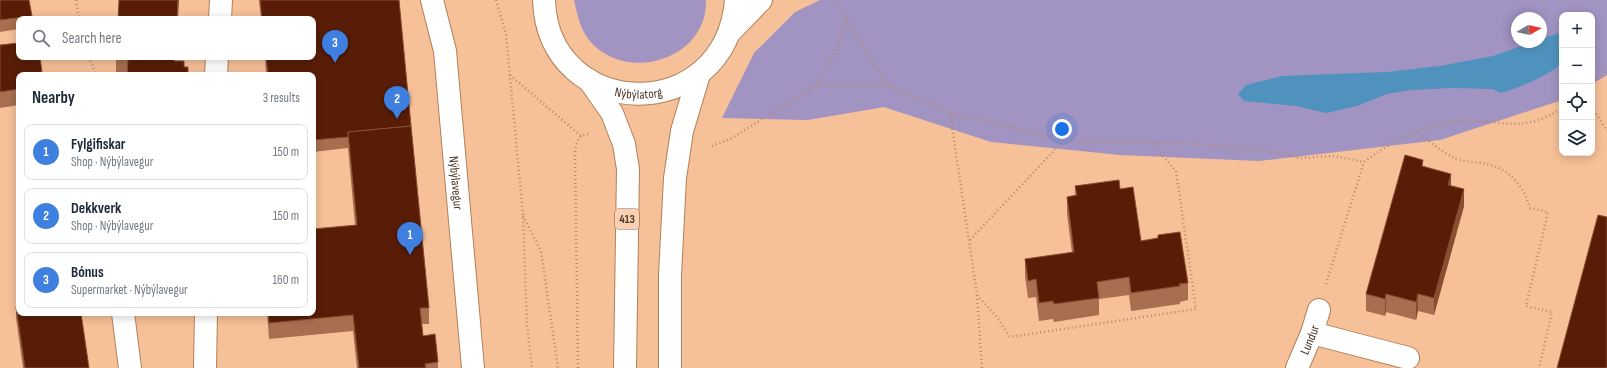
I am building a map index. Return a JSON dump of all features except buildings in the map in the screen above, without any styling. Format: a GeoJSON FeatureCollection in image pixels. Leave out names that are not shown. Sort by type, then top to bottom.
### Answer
{"type":"FeatureCollection","features":[{"type":"Feature","properties":{"kind":"main road"},"geometry":{"type":"LineString","coordinates":[[220,16],[221,0]]}},
{"type":"Feature","properties":{"kind":"main road","name":"Nýbýlavegur"},"geometry":{"type":"LineString","coordinates":[[432,0],[445,51],[473,368]]}},
{"type":"Feature","properties":{"kind":"main road","name":"Nýbýlatorg"},"geometry":{"type":"LineString","coordinates":[[542,3],[547,24],[558,50],[572,66],[589,80],[614,91],[636,95],[653,94],[670,90],[699,74],[712,62],[722,49],[730,33],[735,15],[736,0]]}},
{"type":"Feature","properties":{"kind":"main road"},"geometry":{"type":"LineString","coordinates":[[730,33],[761,0]]}},
{"type":"Feature","properties":{"kind":"main road"},"geometry":{"type":"LineString","coordinates":[[216,72],[217,60]]}},
{"type":"Feature","properties":{"kind":"main road","name":"413"},"geometry":{"type":"LineString","coordinates":[[670,368],[670,275],[675,178],[682,131],[699,74]]}},
{"type":"Feature","properties":{"kind":"main road","name":"413"},"geometry":{"type":"LineString","coordinates":[[589,80],[612,113],[624,144],[628,169],[625,368]]}},
{"type":"Feature","properties":{"kind":"main road","name":"Lundur"},"geometry":{"type":"LineString","coordinates":[[1304,367],[1319,310]]}},
{"type":"Feature","properties":{"kind":"main road"},"geometry":{"type":"LineString","coordinates":[[123,316],[130,368]]}},
{"type":"Feature","properties":{"kind":"main road"},"geometry":{"type":"LineString","coordinates":[[205,368],[206,316]]}},
{"type":"Feature","properties":{"kind":"main road"},"geometry":{"type":"LineString","coordinates":[[1312,333],[1408,358]]}},
{"type":"Feature","properties":{"kind":"path"},"geometry":{"type":"LineString","coordinates":[[76,0],[79,16]]}},
{"type":"Feature","properties":{"kind":"path"},"geometry":{"type":"LineString","coordinates":[[496,0],[506,34],[523,215],[527,325],[532,368]]}},
{"type":"Feature","properties":{"kind":"path"},"geometry":{"type":"LineString","coordinates":[[836,4],[887,85]]}},
{"type":"Feature","properties":{"kind":"path"},"geometry":{"type":"LineString","coordinates":[[712,146],[732,138],[818,85],[837,50],[846,19]]}},
{"type":"Feature","properties":{"kind":"path"},"geometry":{"type":"LineString","coordinates":[[90,60],[95,72]]}},
{"type":"Feature","properties":{"kind":"path"},"geometry":{"type":"LineString","coordinates":[[1595,80],[1607,70]]}},
{"type":"Feature","properties":{"kind":"path"},"geometry":{"type":"LineString","coordinates":[[509,75],[581,136]]}},
{"type":"Feature","properties":{"kind":"path"},"geometry":{"type":"LineString","coordinates":[[818,85],[887,85],[950,112],[1064,140],[1260,149],[1299,158],[1334,156],[1364,162]]}},
{"type":"Feature","properties":{"kind":"path"},"geometry":{"type":"LineString","coordinates":[[1319,310],[1364,162],[1384,147],[1428,127],[1453,122],[1480,121],[1522,125],[1536,122],[1559,110]]}},
{"type":"Feature","properties":{"kind":"path"},"geometry":{"type":"LineString","coordinates":[[950,112],[977,295],[982,368]]}},
{"type":"Feature","properties":{"kind":"path"},"geometry":{"type":"LineString","coordinates":[[1595,112],[1607,131]]}},
{"type":"Feature","properties":{"kind":"path"},"geometry":{"type":"LineString","coordinates":[[578,368],[575,152],[576,142],[581,136],[586,133],[594,132]]}},
{"type":"Feature","properties":{"kind":"path"},"geometry":{"type":"LineString","coordinates":[[1416,132],[1454,157],[1500,169],[1510,175],[1520,184],[1530,208],[1548,212],[1526,306],[1552,312],[1539,368]]}},
{"type":"Feature","properties":{"kind":"path"},"geometry":{"type":"LineString","coordinates":[[970,240],[1064,140]]}},
{"type":"Feature","properties":{"kind":"path"},"geometry":{"type":"LineString","coordinates":[[977,295],[996,316],[1010,337],[1196,309],[1176,171],[1152,143]]}},
{"type":"Feature","properties":{"kind":"path"},"geometry":{"type":"LineString","coordinates":[[523,215],[541,250],[558,368]]}},
{"type":"Feature","properties":{"kind":"shaded area"},"geometry":{"type":"Polygon","coordinates":[[[574,0],[706,0],[703,21],[694,37],[680,50],[662,59],[643,63],[623,61],[605,54],[589,40],[581,26],[574,0]]]}},
{"type":"Feature","properties":{"kind":"shaded area"},"geometry":{"type":"Polygon","coordinates":[[[820,0],[1607,0],[1607,75],[1595,82],[1595,12],[1559,12],[1559,101],[1440,140],[1259,161],[1120,155],[991,142],[884,107],[808,120],[722,118],[754,53],[795,12],[820,0]]]}},
{"type":"Feature","properties":{"kind":"water"},"geometry":{"type":"Polygon","coordinates":[[[1559,33],[1559,66],[1533,81],[1501,93],[1492,89],[1451,88],[1411,90],[1387,94],[1357,106],[1326,113],[1296,106],[1244,101],[1238,94],[1246,85],[1282,76],[1387,72],[1440,66],[1493,56],[1516,48],[1547,48],[1547,37],[1559,33]]]}},
{"type":"Feature","properties":{"kind":"place","name":"Bónus"},"geometry":{"type":"Point","coordinates":[335,63]}},
{"type":"Feature","properties":{"kind":"place","name":"Dekkverk"},"geometry":{"type":"Point","coordinates":[397,119]}},
{"type":"Feature","properties":{"kind":"place","name":"Fylgifiskar"},"geometry":{"type":"Point","coordinates":[410,255]}}]}
